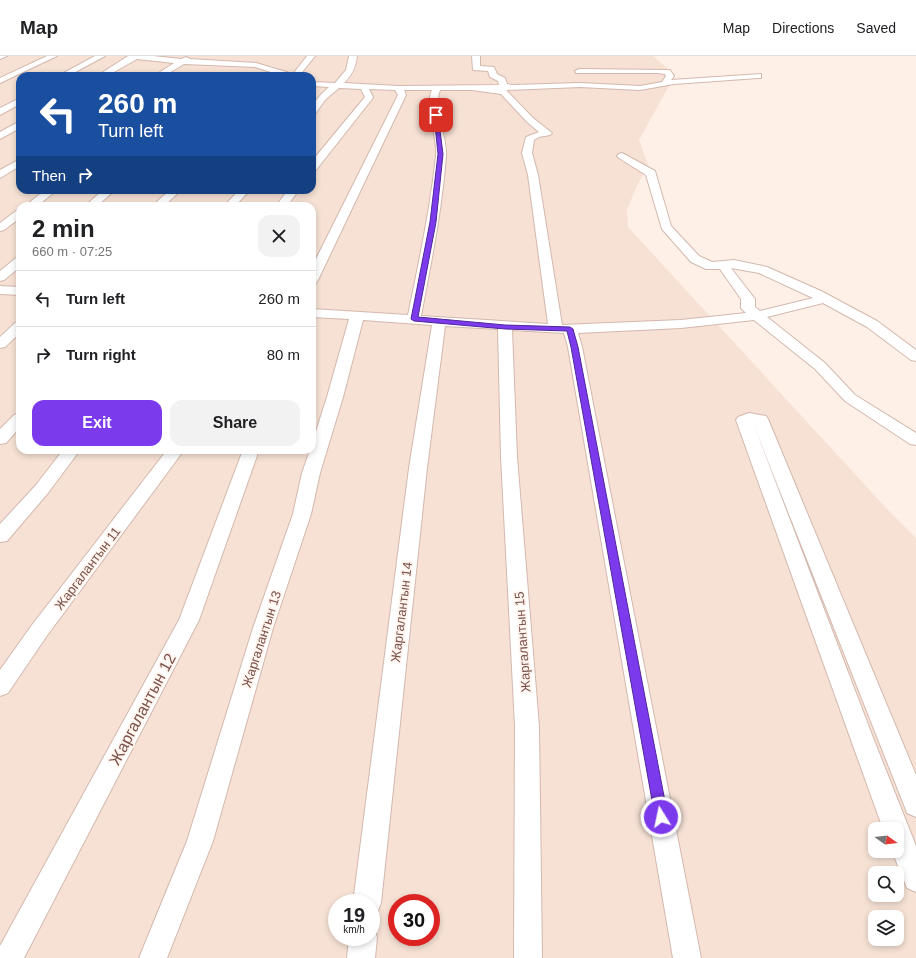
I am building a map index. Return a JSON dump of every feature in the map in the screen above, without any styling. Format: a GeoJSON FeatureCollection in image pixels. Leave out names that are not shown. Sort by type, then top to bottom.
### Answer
{"type":"FeatureCollection","features":[{"type":"Feature","properties":{"kind":"street"},"geometry":{"type":"LineString","coordinates":[[19,72],[53,56]]}},
{"type":"Feature","properties":{"kind":"street"},"geometry":{"type":"LineString","coordinates":[[70,72],[101,56]]}},
{"type":"Feature","properties":{"kind":"street"},"geometry":{"type":"LineString","coordinates":[[132,56],[184,61],[256,65],[278,72]]}},
{"type":"Feature","properties":{"kind":"street"},"geometry":{"type":"LineString","coordinates":[[109,72],[136,56]]}},
{"type":"Feature","properties":{"kind":"street"},"geometry":{"type":"LineString","coordinates":[[165,72],[192,56]]}},
{"type":"Feature","properties":{"kind":"street"},"geometry":{"type":"LineString","coordinates":[[211,72],[218,67],[234,63],[246,56]]}},
{"type":"Feature","properties":{"kind":"street"},"geometry":{"type":"LineString","coordinates":[[298,72],[311,56]]}},
{"type":"Feature","properties":{"kind":"street"},"geometry":{"type":"LineString","coordinates":[[316,107],[322,98],[346,78],[353,61],[353,56]]}},
{"type":"Feature","properties":{"kind":"street"},"geometry":{"type":"LineString","coordinates":[[476,56],[476,68],[491,69],[493,75],[502,80],[503,85],[513,88]]}},
{"type":"Feature","properties":{"kind":"street"},"geometry":{"type":"LineString","coordinates":[[580,71],[667,72],[670,76],[666,83]]}},
{"type":"Feature","properties":{"kind":"street"},"geometry":{"type":"LineString","coordinates":[[0,81],[16,73]]}},
{"type":"Feature","properties":{"kind":"street"},"geometry":{"type":"LineString","coordinates":[[316,84],[398,88],[513,88],[580,85],[640,88],[666,83],[758,76]]}},
{"type":"Feature","properties":{"kind":"street"},"geometry":{"type":"LineString","coordinates":[[316,163],[369,97],[365,91],[365,86]]}},
{"type":"Feature","properties":{"kind":"street"},"geometry":{"type":"LineString","coordinates":[[414,319],[433,222],[441,154],[434,102],[434,95],[437,87]]}},
{"type":"Feature","properties":{"kind":"street"},"geometry":{"type":"LineString","coordinates":[[316,272],[402,95],[398,88]]}},
{"type":"Feature","properties":{"kind":"street"},"geometry":{"type":"LineString","coordinates":[[471,88],[504,92],[530,120],[547,132],[529,139],[526,153],[533,176],[563,329],[575,347],[687,958]]}},
{"type":"Feature","properties":{"kind":"street"},"geometry":{"type":"LineString","coordinates":[[0,112],[16,103]]}},
{"type":"Feature","properties":{"kind":"street"},"geometry":{"type":"LineString","coordinates":[[0,136],[16,126]]}},
{"type":"Feature","properties":{"kind":"street"},"geometry":{"type":"LineString","coordinates":[[622,156],[651,174],[666,227],[695,259],[710,266],[734,264],[763,270],[872,324],[916,357]]}},
{"type":"Feature","properties":{"kind":"street"},"geometry":{"type":"LineString","coordinates":[[0,175],[16,165]]}},
{"type":"Feature","properties":{"kind":"street"},"geometry":{"type":"LineString","coordinates":[[36,202],[46,194]]}},
{"type":"Feature","properties":{"kind":"street"},"geometry":{"type":"LineString","coordinates":[[95,202],[105,194]]}},
{"type":"Feature","properties":{"kind":"street"},"geometry":{"type":"LineString","coordinates":[[162,202],[171,194]]}},
{"type":"Feature","properties":{"kind":"street"},"geometry":{"type":"LineString","coordinates":[[233,202],[241,194]]}},
{"type":"Feature","properties":{"kind":"street"},"geometry":{"type":"LineString","coordinates":[[284,202],[291,194]]}},
{"type":"Feature","properties":{"kind":"street"},"geometry":{"type":"LineString","coordinates":[[0,228],[16,216]]}},
{"type":"Feature","properties":{"kind":"street"},"geometry":{"type":"LineString","coordinates":[[0,277],[16,264]]}},
{"type":"Feature","properties":{"kind":"street"},"geometry":{"type":"LineString","coordinates":[[723,265],[748,299],[748,308],[820,366],[850,398],[916,440]]}},
{"type":"Feature","properties":{"kind":"street"},"geometry":{"type":"LineString","coordinates":[[0,290],[16,291]]}},
{"type":"Feature","properties":{"kind":"street"},"geometry":{"type":"LineString","coordinates":[[316,313],[414,319],[505,327],[563,329],[680,324],[757,315],[824,299]]}},
{"type":"Feature","properties":{"kind":"street","name":"Жаргалантын 13"},"geometry":{"type":"LineString","coordinates":[[152,958],[200,841],[263,628],[302,514],[311,473],[335,398],[357,316]]}},
{"type":"Feature","properties":{"kind":"street","name":"Жаргалантын 14"},"geometry":{"type":"LineString","coordinates":[[368,894],[418,468],[439,321]]}},
{"type":"Feature","properties":{"kind":"street","name":"Жаргалантын 15"},"geometry":{"type":"LineString","coordinates":[[505,327],[509,457],[527,726],[528,958]]}},
{"type":"Feature","properties":{"kind":"street"},"geometry":{"type":"LineString","coordinates":[[0,344],[16,330]]}},
{"type":"Feature","properties":{"kind":"street"},"geometry":{"type":"LineString","coordinates":[[894,822],[860,735],[744,420],[749,418],[760,419],[916,805]]}},
{"type":"Feature","properties":{"kind":"street"},"geometry":{"type":"LineString","coordinates":[[0,439],[16,422]]}},
{"type":"Feature","properties":{"kind":"street"},"geometry":{"type":"LineString","coordinates":[[0,536],[42,489],[69,454]]}},
{"type":"Feature","properties":{"kind":"street","name":"Жаргалантын 11"},"geometry":{"type":"LineString","coordinates":[[0,688],[39,631],[173,454]]}},
{"type":"Feature","properties":{"kind":"street","name":"Жаргалантын 12"},"geometry":{"type":"LineString","coordinates":[[9,958],[189,620],[250,454]]}},
{"type":"Feature","properties":{"kind":"street"},"geometry":{"type":"LineString","coordinates":[[860,735],[888,736]]}},
{"type":"Feature","properties":{"kind":"street"},"geometry":{"type":"LineString","coordinates":[[904,848],[916,879]]}},
{"type":"Feature","properties":{"kind":"street"},"geometry":{"type":"LineString","coordinates":[[361,958],[362,946]]}},
{"type":"Feature","properties":{"kind":"shaded area"},"geometry":{"type":"Polygon","coordinates":[[[0,56],[653,56],[675,75],[639,140],[648,165],[627,210],[628,227],[887,509],[916,538],[916,958],[0,958],[0,56]]]}},
{"type":"Feature","properties":{"kind":"route"},"geometry":{"type":"LineString","coordinates":[[436,115],[441,154],[433,222],[414,319],[505,327],[570,329],[575,347],[661,817]]}}]}
